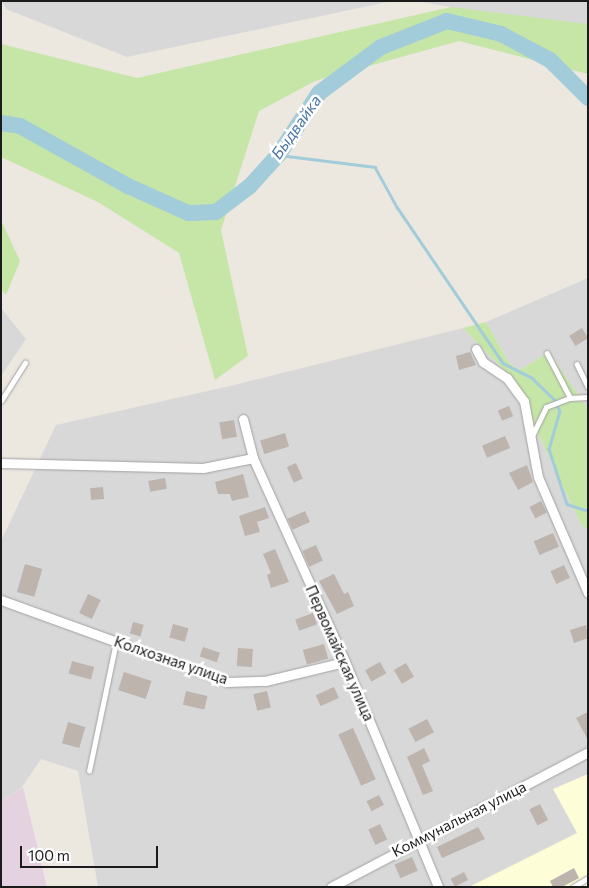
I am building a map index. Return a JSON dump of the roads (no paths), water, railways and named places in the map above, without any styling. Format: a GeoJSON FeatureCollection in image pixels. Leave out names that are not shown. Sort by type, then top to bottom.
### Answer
{"type":"FeatureCollection","features":[{"type":"Feature","properties":{"kind":"street"},"geometry":{"type":"LineString","coordinates":[[476,349],[483,362],[507,378],[524,400],[538,477],[588,593]]}},
{"type":"Feature","properties":{"kind":"street","name":"Первомайская улица"},"geometry":{"type":"LineString","coordinates":[[243,419],[253,458],[345,662],[420,838],[438,887]]}},
{"type":"Feature","properties":{"kind":"street"},"geometry":{"type":"LineString","coordinates":[[1,463],[203,468],[253,458]]}},
{"type":"Feature","properties":{"kind":"street","name":"Колхозная улица"},"geometry":{"type":"LineString","coordinates":[[1,600],[227,682],[265,681],[345,662]]}},
{"type":"Feature","properties":{"kind":"street","name":"Коммунальная улица"},"geometry":{"type":"LineString","coordinates":[[331,887],[420,838],[588,752]]}},
{"type":"Feature","properties":{"kind":"lane"},"geometry":{"type":"LineString","coordinates":[[547,354],[570,398]]}},
{"type":"Feature","properties":{"kind":"lane"},"geometry":{"type":"LineString","coordinates":[[1,401],[25,363]]}},
{"type":"Feature","properties":{"kind":"lane"},"geometry":{"type":"LineString","coordinates":[[577,364],[588,387]]}},
{"type":"Feature","properties":{"kind":"lane"},"geometry":{"type":"LineString","coordinates":[[532,436],[546,407],[570,398],[588,397]]}},
{"type":"Feature","properties":{"kind":"lane"},"geometry":{"type":"LineString","coordinates":[[89,771],[116,642]]}},
{"type":"Feature","properties":{"kind":"lane"},"geometry":{"type":"LineString","coordinates":[[573,887],[588,878]]}},
{"type":"Feature","properties":{"kind":"waterway","name":"Быдвайка"},"geometry":{"type":"LineString","coordinates":[[1,123],[20,126],[128,186],[188,213],[216,212],[250,186],[279,154],[319,93],[381,47],[447,21],[501,34],[550,60],[588,98]]}},
{"type":"Feature","properties":{"kind":"waterway","name":"Быдвайка"},"geometry":{"type":"LineString","coordinates":[[1,116],[20,126]]}},
{"type":"Feature","properties":{"kind":"waterway"},"geometry":{"type":"LineString","coordinates":[[279,155],[375,167],[397,207],[503,363],[532,378],[555,400],[560,411],[549,449],[567,504],[588,511]]}}]}
